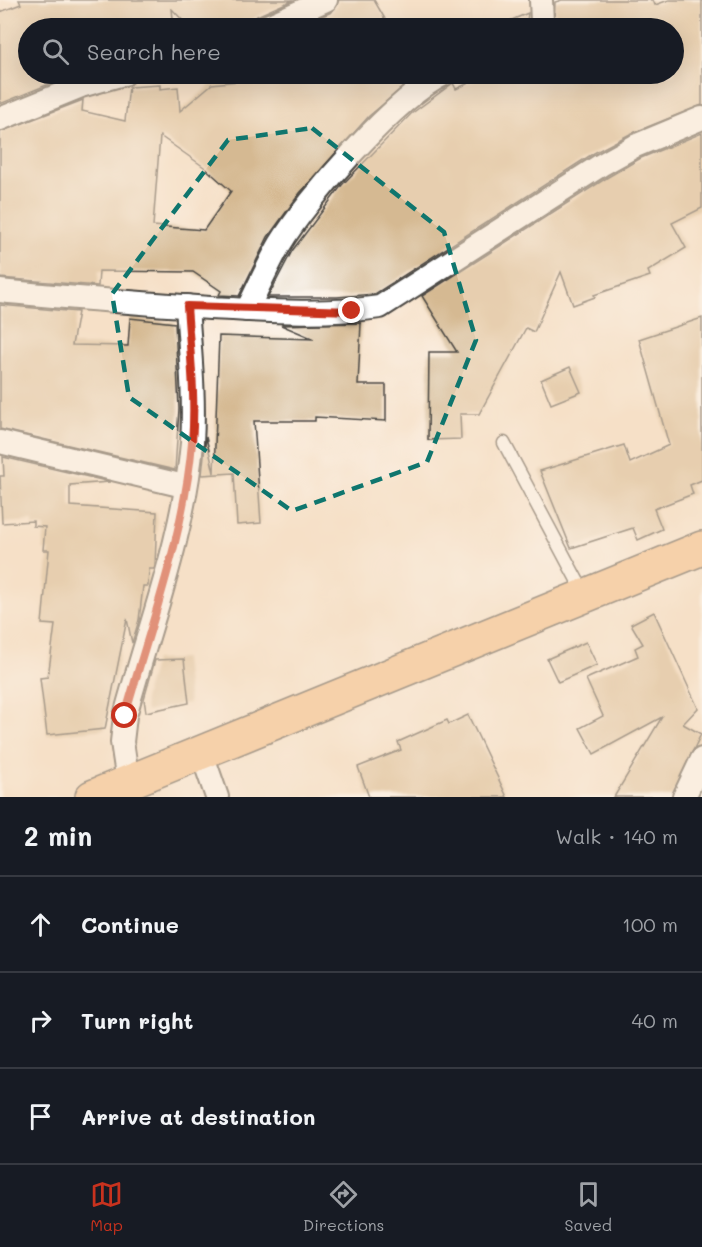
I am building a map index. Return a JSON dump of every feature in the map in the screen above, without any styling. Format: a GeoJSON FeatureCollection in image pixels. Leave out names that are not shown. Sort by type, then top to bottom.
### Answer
{"type":"FeatureCollection","features":[{"type":"Feature","properties":{"kind":"highway"},"geometry":{"type":"LineString","coordinates":[[93,797],[702,548]]}},
{"type":"Feature","properties":{"kind":"street"},"geometry":{"type":"LineString","coordinates":[[286,18],[326,0]]}},
{"type":"Feature","properties":{"kind":"street"},"geometry":{"type":"LineString","coordinates":[[541,0],[542,18]]}},
{"type":"Feature","properties":{"kind":"street"},"geometry":{"type":"LineString","coordinates":[[0,119],[88,84]]}},
{"type":"Feature","properties":{"kind":"street"},"geometry":{"type":"LineString","coordinates":[[247,310],[281,244],[308,205],[407,97],[428,84]]}},
{"type":"Feature","properties":{"kind":"street"},"geometry":{"type":"LineString","coordinates":[[0,291],[114,303],[247,310],[352,311],[380,307],[601,165],[635,146],[702,118]]}},
{"type":"Feature","properties":{"kind":"street"},"geometry":{"type":"LineString","coordinates":[[128,782],[122,742],[125,716],[174,549],[192,444],[193,400],[187,306]]}},
{"type":"Feature","properties":{"kind":"street"},"geometry":{"type":"LineString","coordinates":[[0,442],[184,486]]}},
{"type":"Feature","properties":{"kind":"street"},"geometry":{"type":"LineString","coordinates":[[201,751],[217,797]]}},
{"type":"Feature","properties":{"kind":"lane"},"geometry":{"type":"LineString","coordinates":[[504,443],[585,596]]}},
{"type":"Feature","properties":{"kind":"highlighted area"},"geometry":{"type":"Polygon","coordinates":[[[312,128],[444,232],[476,340],[427,462],[292,511],[129,397],[112,294],[228,140],[312,128]]]}},
{"type":"Feature","properties":{"kind":"building"},"geometry":{"type":"Polygon","coordinates":[[[19,0],[293,0],[255,18],[181,18],[172,9],[173,18],[18,18],[18,84],[49,84],[0,104],[0,12],[21,4],[19,0]]]}},
{"type":"Feature","properties":{"kind":"building"},"geometry":{"type":"Polygon","coordinates":[[[339,0],[374,0],[384,18],[318,18],[332,12],[339,0]]]}},
{"type":"Feature","properties":{"kind":"building"},"geometry":{"type":"Polygon","coordinates":[[[562,0],[653,0],[655,5],[669,0],[702,0],[702,105],[630,134],[594,153],[375,294],[337,297],[268,297],[292,251],[342,185],[411,114],[452,84],[456,89],[467,84],[684,84],[684,18],[554,18],[555,2],[562,0]]]}},
{"type":"Feature","properties":{"kind":"building"},"geometry":{"type":"Polygon","coordinates":[[[528,13],[527,18],[516,18],[528,13]]]}},
{"type":"Feature","properties":{"kind":"building"},"geometry":{"type":"Polygon","coordinates":[[[212,84],[407,84],[369,116],[300,193],[268,237],[239,296],[219,295],[221,291],[193,272],[99,271],[98,286],[0,278],[0,132],[83,100],[82,111],[125,121],[129,87],[160,85],[160,89],[178,87],[180,111],[212,84]],[[160,136],[153,226],[204,230],[231,191],[204,167],[160,136]]]}},
{"type":"Feature","properties":{"kind":"building"},"geometry":{"type":"Polygon","coordinates":[[[702,133],[702,208],[672,223],[686,248],[648,271],[650,276],[594,295],[595,297],[573,305],[561,272],[534,332],[526,328],[479,414],[460,414],[461,439],[428,440],[429,352],[457,352],[422,296],[608,177],[641,158],[702,133]]]}},
{"type":"Feature","properties":{"kind":"building"},"geometry":{"type":"Polygon","coordinates":[[[0,305],[78,312],[72,345],[128,346],[130,318],[175,323],[179,409],[175,470],[0,429],[0,305]]]}},
{"type":"Feature","properties":{"kind":"building"},"geometry":{"type":"Polygon","coordinates":[[[702,318],[702,480],[690,485],[693,494],[654,509],[662,529],[638,540],[633,528],[571,548],[540,471],[624,445],[630,463],[669,445],[639,339],[702,318]]]}},
{"type":"Feature","properties":{"kind":"building"},"geometry":{"type":"Polygon","coordinates":[[[361,323],[358,385],[386,385],[386,421],[315,417],[315,421],[254,421],[261,523],[237,525],[234,473],[202,475],[206,437],[214,473],[219,336],[314,339],[281,325],[361,323]]]}},
{"type":"Feature","properties":{"kind":"building"},"geometry":{"type":"Polygon","coordinates":[[[570,367],[581,392],[551,404],[541,380],[570,367]]]}},
{"type":"Feature","properties":{"kind":"building"},"geometry":{"type":"Polygon","coordinates":[[[3,457],[110,482],[70,485],[70,506],[157,512],[155,566],[154,569],[149,569],[148,586],[143,586],[139,620],[132,643],[127,619],[105,729],[47,735],[40,678],[48,677],[55,625],[42,624],[49,550],[43,550],[45,527],[33,526],[33,521],[2,523],[0,476],[4,476],[3,457]]]}},
{"type":"Feature","properties":{"kind":"building"},"geometry":{"type":"Polygon","coordinates":[[[654,612],[698,708],[683,724],[701,734],[671,797],[614,797],[662,717],[594,754],[580,728],[603,716],[586,679],[638,656],[635,648],[643,644],[631,624],[654,612]]]}},
{"type":"Feature","properties":{"kind":"building"},"geometry":{"type":"Polygon","coordinates":[[[586,642],[597,665],[558,682],[547,659],[586,642]]]}},
{"type":"Feature","properties":{"kind":"building"},"geometry":{"type":"Polygon","coordinates":[[[184,659],[189,703],[146,712],[144,699],[155,660],[184,659]]]}},
{"type":"Feature","properties":{"kind":"building"},"geometry":{"type":"Polygon","coordinates":[[[468,715],[507,797],[369,797],[358,767],[401,750],[398,742],[447,720],[449,724],[468,715]]]}},
{"type":"Feature","properties":{"kind":"route"},"geometry":{"type":"LineString","coordinates":[[125,716],[174,549],[192,444],[193,391],[187,306],[247,310],[352,311]]}}]}
